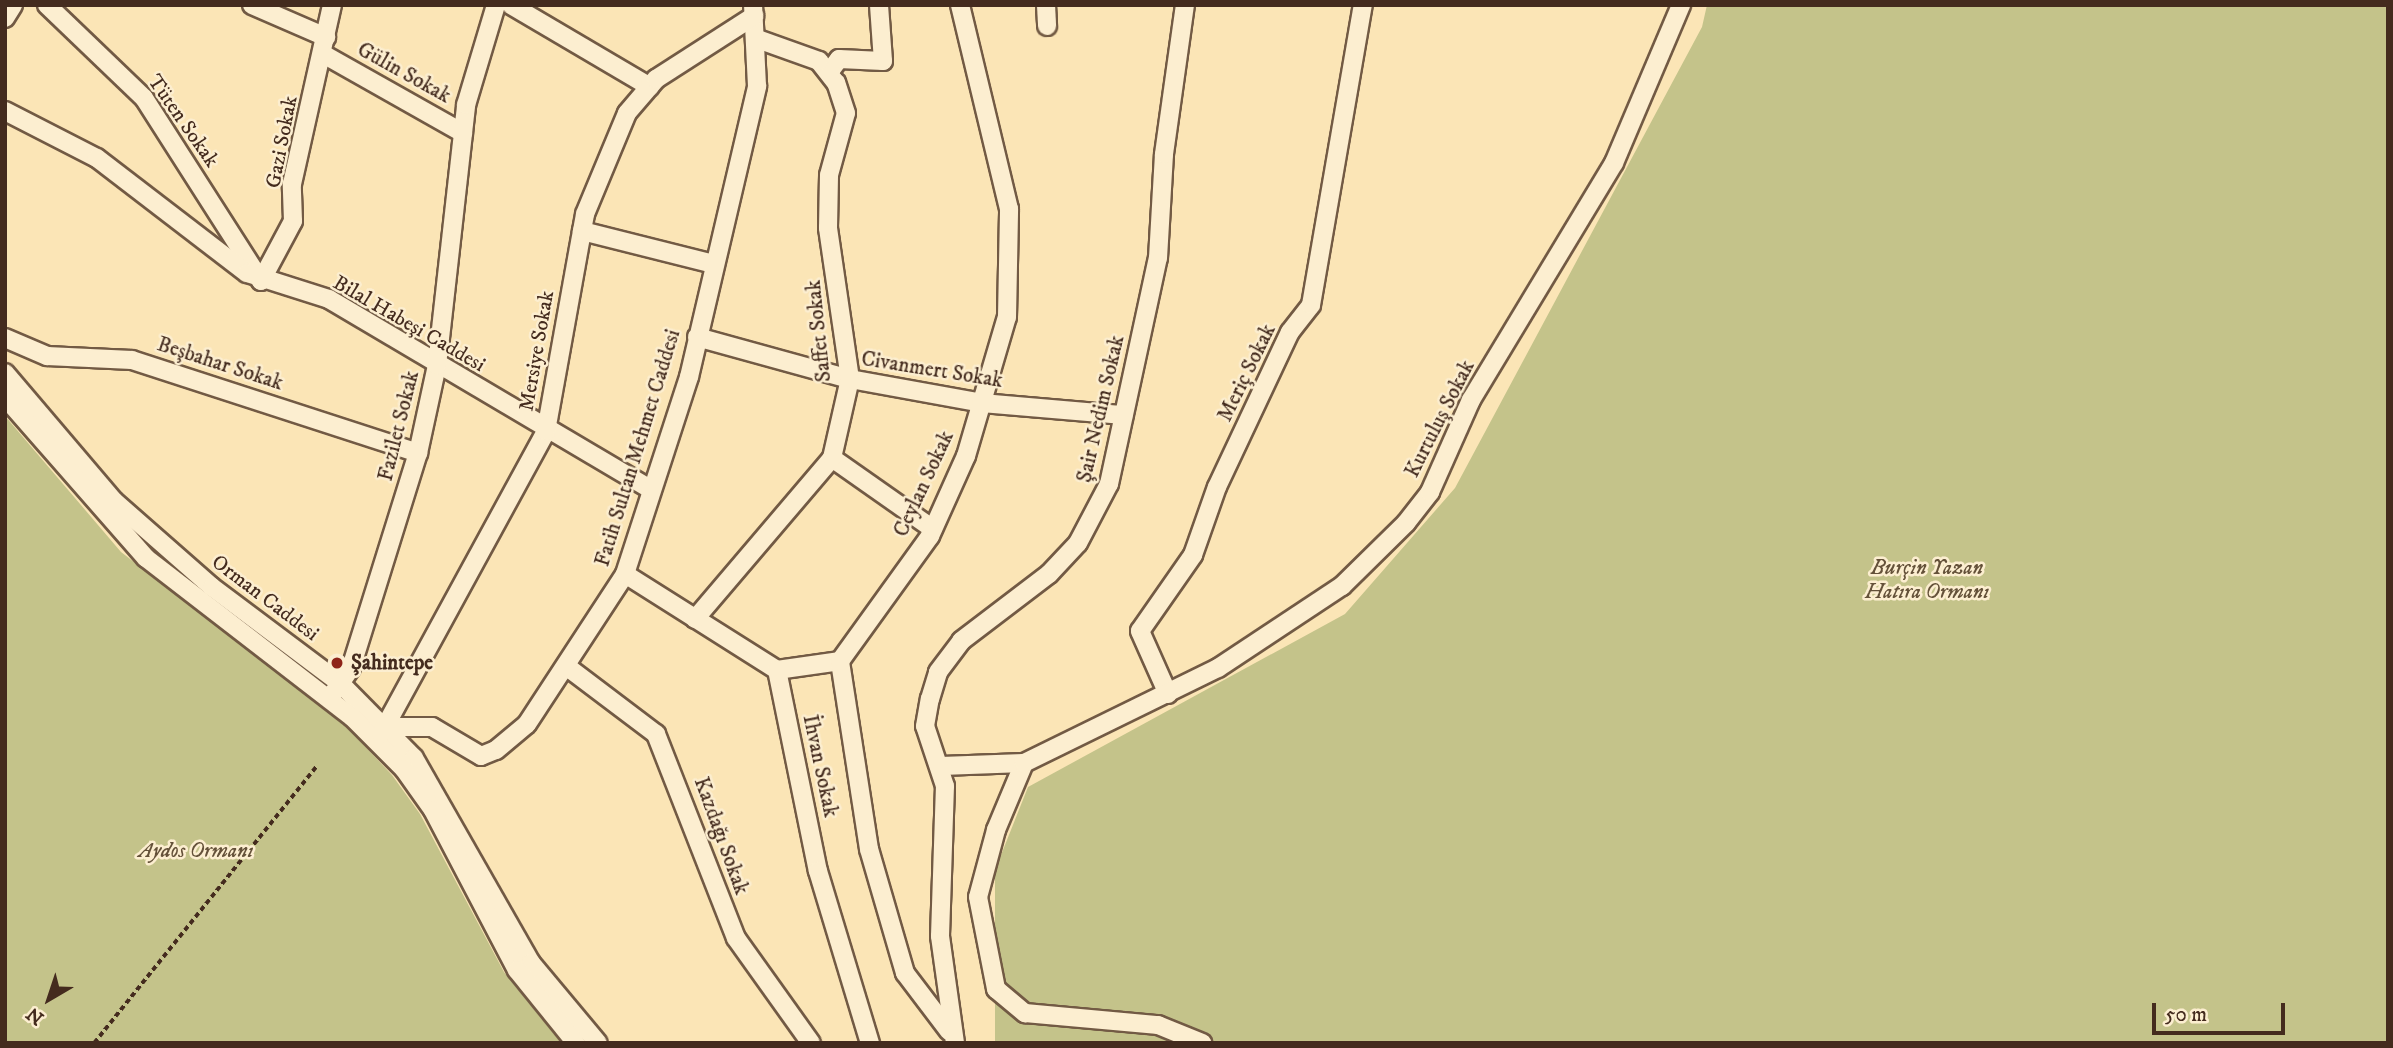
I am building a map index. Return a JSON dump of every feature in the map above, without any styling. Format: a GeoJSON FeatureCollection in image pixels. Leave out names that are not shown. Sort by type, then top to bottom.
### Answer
{"type":"FeatureCollection","features":[{"type":"Feature","properties":{"kind":"street"},"geometry":{"type":"LineString","coordinates":[[5,18],[13,5]]}},
{"type":"Feature","properties":{"kind":"street","name":"Tüten Sokak"},"geometry":{"type":"LineString","coordinates":[[47,5],[144,98],[261,281]]}},
{"type":"Feature","properties":{"kind":"street","name":"Gülin Sokak"},"geometry":{"type":"LineString","coordinates":[[252,5],[463,132]]}},
{"type":"Feature","properties":{"kind":"street","name":"Gazi Sokak"},"geometry":{"type":"LineString","coordinates":[[261,281],[293,221],[292,184],[332,5]]}},
{"type":"Feature","properties":{"kind":"street","name":"Fazilet Sokak"},"geometry":{"type":"LineString","coordinates":[[330,699],[351,668],[418,453],[437,365],[463,132],[496,5]]}},
{"type":"Feature","properties":{"kind":"street"},"geometry":{"type":"LineString","coordinates":[[511,5],[650,87]]}},
{"type":"Feature","properties":{"kind":"street"},"geometry":{"type":"LineString","coordinates":[[760,40],[797,49],[830,71],[839,59],[883,61],[879,5]]}},
{"type":"Feature","properties":{"kind":"street","name":"Ceylan Sokak"},"geometry":{"type":"LineString","coordinates":[[840,661],[933,529],[982,403],[1007,317],[1011,240],[1001,161],[960,5]]}},
{"type":"Feature","properties":{"kind":"street"},"geometry":{"type":"LineString","coordinates":[[1045,5],[1047,26]]}},
{"type":"Feature","properties":{"kind":"street","name":"Şair Nedim Sokak"},"geometry":{"type":"LineString","coordinates":[[952,1037],[940,936],[941,766],[925,726],[938,672],[975,628],[1049,574],[1078,543],[1109,484],[1158,258],[1164,154],[1185,5]]}},
{"type":"Feature","properties":{"kind":"street","name":"Meriç Sokak"},"geometry":{"type":"LineString","coordinates":[[1168,694],[1140,631],[1193,555],[1217,487],[1290,332],[1311,305],[1363,5]]}},
{"type":"Feature","properties":{"kind":"street","name":"Kurtuluş Sokak"},"geometry":{"type":"LineString","coordinates":[[941,766],[1024,763],[1168,694],[1342,586],[1430,492],[1471,400],[1614,163],[1681,5]]}},
{"type":"Feature","properties":{"kind":"street","name":"Mersiye Sokak"},"geometry":{"type":"LineString","coordinates":[[382,733],[546,431],[582,231],[627,113],[650,87],[753,10]]}},
{"type":"Feature","properties":{"kind":"street","name":"Fatih Sultan Mehmet Caddesi"},"geometry":{"type":"LineString","coordinates":[[382,733],[432,727],[481,755],[527,724],[625,574],[697,337],[757,86],[760,40],[753,10]]}},
{"type":"Feature","properties":{"kind":"street","name":"Saffet Sokak"},"geometry":{"type":"LineString","coordinates":[[695,619],[832,458],[850,379],[828,228],[829,174],[846,113],[830,71]]}},
{"type":"Feature","properties":{"kind":"street","name":"Bilal Habeşi Caddesi"},"geometry":{"type":"LineString","coordinates":[[5,111],[97,158],[261,281],[329,299],[546,431],[650,489]]}},
{"type":"Feature","properties":{"kind":"street"},"geometry":{"type":"LineString","coordinates":[[582,231],[713,264]]}},
{"type":"Feature","properties":{"kind":"street","name":"Civanmert Sokak"},"geometry":{"type":"LineString","coordinates":[[697,337],[850,379],[982,403],[1123,415]]}},
{"type":"Feature","properties":{"kind":"street","name":"Beşbahar Sokak"},"geometry":{"type":"LineString","coordinates":[[5,338],[47,356],[132,360],[418,453]]}},
{"type":"Feature","properties":{"kind":"street","name":"Orman Caddesi"},"geometry":{"type":"LineString","coordinates":[[5,373],[114,501],[159,543],[340,683],[457,824],[531,962],[598,1043]]}},
{"type":"Feature","properties":{"kind":"street","name":"Orman Caddesi"},"geometry":{"type":"LineString","coordinates":[[5,397],[146,558],[330,699],[382,733],[433,810],[517,970],[576,1043]]}},
{"type":"Feature","properties":{"kind":"street"},"geometry":{"type":"LineString","coordinates":[[832,458],[933,529]]}},
{"type":"Feature","properties":{"kind":"street"},"geometry":{"type":"LineString","coordinates":[[625,574],[777,670],[840,661],[869,849],[905,973],[952,1037]]}},
{"type":"Feature","properties":{"kind":"street","name":"Kazdağı Sokak"},"geometry":{"type":"LineString","coordinates":[[566,666],[656,734],[736,938],[811,1043]]}},
{"type":"Feature","properties":{"kind":"street","name":"İhvan Sokak"},"geometry":{"type":"LineString","coordinates":[[777,670],[818,871],[870,1043]]}},
{"type":"Feature","properties":{"kind":"street"},"geometry":{"type":"LineString","coordinates":[[1024,763],[996,830],[978,897],[996,989],[1026,1013],[1158,1025],[1202,1043]]}},
{"type":"Feature","properties":{"kind":"path"},"geometry":{"type":"LineString","coordinates":[[94,1043],[317,765]]}},
{"type":"Feature","properties":{"kind":"green space","name":"Burçin Yazan Hatıra Ormanı"},"geometry":{"type":"Polygon","coordinates":[[[1707,5],[2388,5],[2388,1043],[995,1043],[995,870],[1028,787],[1345,614],[1455,488],[1702,27],[1707,5]]]}},
{"type":"Feature","properties":{"kind":"green space","name":"Aydos Ormanı"},"geometry":{"type":"Polygon","coordinates":[[[5,416],[121,552],[341,721],[392,775],[420,814],[504,972],[561,1043],[5,1043],[5,416]]]}},
{"type":"Feature","properties":{"kind":"place","name":"Şahintepe"},"geometry":{"type":"Point","coordinates":[337,663]}}]}
